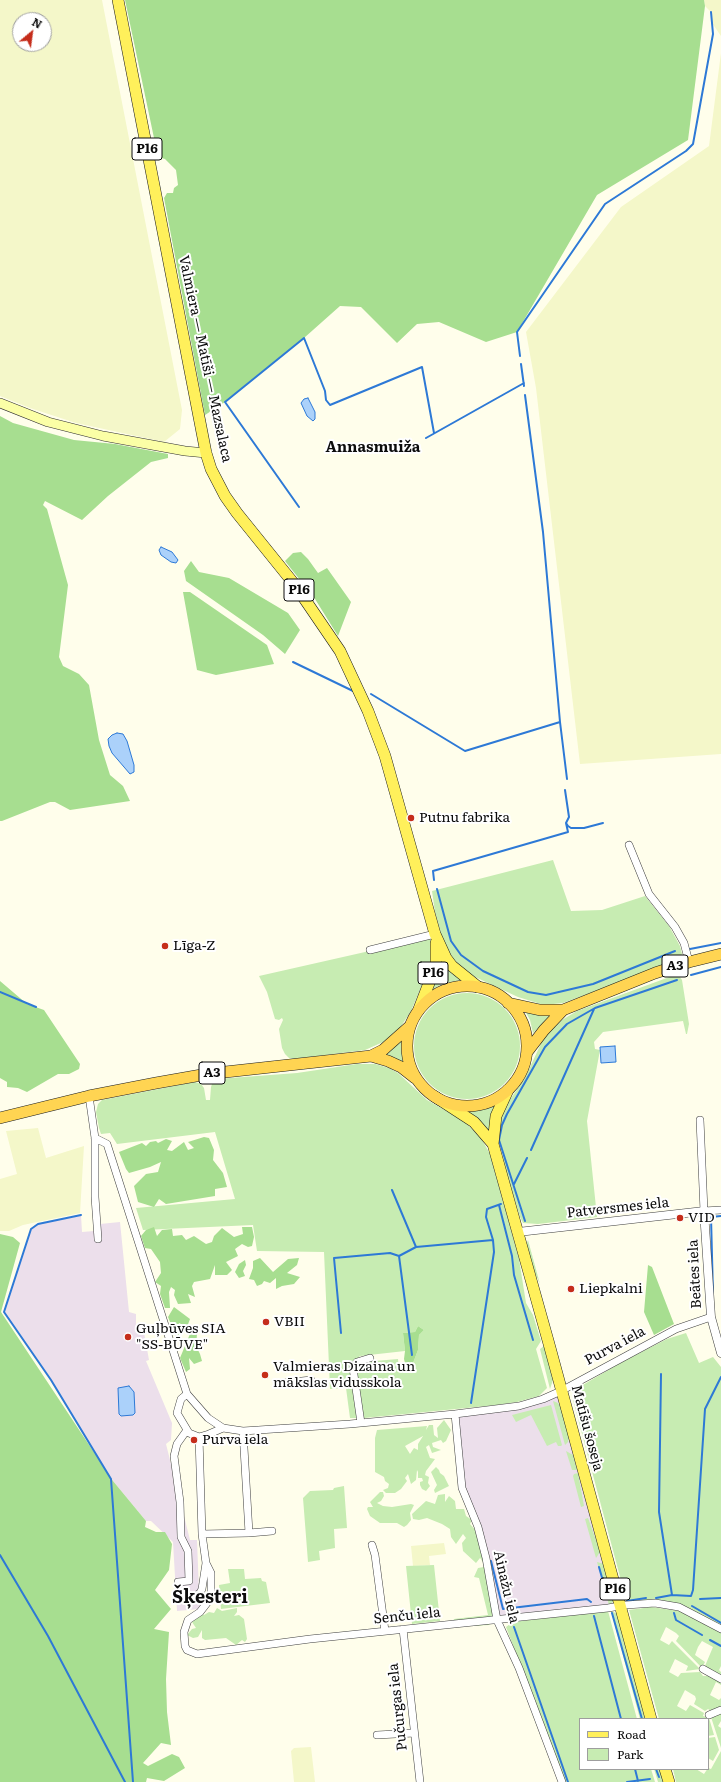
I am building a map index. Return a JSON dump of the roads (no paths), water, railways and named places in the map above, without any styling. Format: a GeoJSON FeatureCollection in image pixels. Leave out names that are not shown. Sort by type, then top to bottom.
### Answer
{"type":"FeatureCollection","features":[{"type":"Feature","properties":{"kind":"highway","name":"A3"},"geometry":{"type":"LineString","coordinates":[[508,1003],[540,1010],[563,1010],[655,973],[721,954]]}},
{"type":"Feature","properties":{"kind":"highway","name":"A3"},"geometry":{"type":"LineString","coordinates":[[0,1118],[89,1096],[207,1074],[371,1056],[401,1067],[417,1079],[434,1096],[446,1102],[472,1106],[497,1098],[508,1090],[522,1069],[527,1052],[526,1038],[523,1025],[517,1013],[499,996],[478,987],[462,986],[446,990],[431,998],[419,1009],[410,1026],[407,1040],[407,1054],[417,1079]]}},
{"type":"Feature","properties":{"kind":"highway","name":"A3"},"geometry":{"type":"LineString","coordinates":[[527,1052],[544,1030],[563,1010]]}},
{"type":"Feature","properties":{"kind":"highway","name":"A3"},"geometry":{"type":"LineString","coordinates":[[371,1056],[393,1042],[410,1026]]}},
{"type":"Feature","properties":{"kind":"main road","name":"Valmiera — Matīši — Mazsalaca"},"geometry":{"type":"LineString","coordinates":[[118,0],[206,453],[217,483],[224,496],[236,513],[282,568],[318,617],[340,652],[358,688],[385,756],[436,934],[446,958],[452,966],[478,987]]}},
{"type":"Feature","properties":{"kind":"main road"},"geometry":{"type":"LineString","coordinates":[[0,403],[48,422],[103,436],[185,451],[206,453]]}},
{"type":"Feature","properties":{"kind":"main road","name":"Valmiera — Matīši — Mazsalaca"},"geometry":{"type":"LineString","coordinates":[[419,1009],[436,965],[436,934]]}},
{"type":"Feature","properties":{"kind":"main road","name":"Matīšu šoseja"},"geometry":{"type":"LineString","coordinates":[[508,1090],[496,1116],[493,1144],[651,1718]]}},
{"type":"Feature","properties":{"kind":"main road","name":"Matīšu šoseja"},"geometry":{"type":"LineString","coordinates":[[434,1096],[474,1122],[493,1144]]}},
{"type":"Feature","properties":{"kind":"main road"},"geometry":{"type":"LineString","coordinates":[[665,1770],[669,1782]]}},
{"type":"Feature","properties":{"kind":"street"},"geometry":{"type":"LineString","coordinates":[[629,845],[649,894],[675,926],[684,943],[689,962]]}},
{"type":"Feature","properties":{"kind":"street"},"geometry":{"type":"LineString","coordinates":[[370,950],[436,934]]}},
{"type":"Feature","properties":{"kind":"street"},"geometry":{"type":"LineString","coordinates":[[89,1096],[95,1138],[95,1197],[98,1238]]}},
{"type":"Feature","properties":{"kind":"street","name":"Beātes iela"},"geometry":{"type":"LineString","coordinates":[[700,1120],[711,1317],[721,1353]]}},
{"type":"Feature","properties":{"kind":"street","name":"Purva iela"},"geometry":{"type":"LineString","coordinates":[[95,1138],[107,1144],[187,1394],[208,1418],[223,1428],[243,1431],[361,1423],[519,1406],[543,1399],[561,1391],[676,1329],[711,1317]]}},
{"type":"Feature","properties":{"kind":"street","name":"Patversmes iela"},"geometry":{"type":"LineString","coordinates":[[518,1232],[721,1210]]}},
{"type":"Feature","properties":{"kind":"street"},"geometry":{"type":"LineString","coordinates":[[361,1423],[353,1368],[357,1362],[370,1358]]}},
{"type":"Feature","properties":{"kind":"street"},"geometry":{"type":"LineString","coordinates":[[284,1383],[311,1380]]}},
{"type":"Feature","properties":{"kind":"street"},"geometry":{"type":"LineString","coordinates":[[187,1394],[181,1399],[177,1413],[189,1433],[199,1437],[223,1428]]}},
{"type":"Feature","properties":{"kind":"street","name":"Ainažu iela"},"geometry":{"type":"LineString","coordinates":[[455,1414],[462,1488],[478,1527],[486,1558],[497,1620],[519,1668],[562,1782]]}},
{"type":"Feature","properties":{"kind":"street"},"geometry":{"type":"LineString","coordinates":[[178,1582],[189,1581],[188,1551],[181,1538],[180,1502],[174,1456],[177,1444],[187,1430]]}},
{"type":"Feature","properties":{"kind":"street"},"geometry":{"type":"LineString","coordinates":[[243,1431],[249,1533]]}},
{"type":"Feature","properties":{"kind":"street"},"geometry":{"type":"LineString","coordinates":[[178,1597],[195,1596],[200,1593],[202,1590],[206,1564],[202,1534],[199,1437]]}},
{"type":"Feature","properties":{"kind":"street"},"geometry":{"type":"LineString","coordinates":[[202,1534],[272,1532]]}},
{"type":"Feature","properties":{"kind":"street"},"geometry":{"type":"LineString","coordinates":[[372,1545],[375,1555],[385,1631]]}},
{"type":"Feature","properties":{"kind":"street","name":"Senču iela"},"geometry":{"type":"LineString","coordinates":[[206,1564],[211,1573],[211,1596],[200,1612],[188,1620],[184,1632],[185,1646],[187,1650],[197,1654],[310,1639],[656,1603],[678,1607],[721,1629]]}},
{"type":"Feature","properties":{"kind":"street","name":"Pučurgas iela"},"geometry":{"type":"LineString","coordinates":[[403,1629],[420,1782]]}},
{"type":"Feature","properties":{"kind":"street"},"geometry":{"type":"LineString","coordinates":[[703,1669],[721,1679]]}},
{"type":"Feature","properties":{"kind":"street"},"geometry":{"type":"LineString","coordinates":[[709,1715],[721,1710]]}},
{"type":"Feature","properties":{"kind":"street"},"geometry":{"type":"LineString","coordinates":[[377,1735],[414,1733]]}},
{"type":"Feature","properties":{"kind":"water"},"geometry":{"type":"Polygon","coordinates":[[[308,398],[315,412],[315,419],[313,421],[307,416],[301,403],[304,399],[308,398]]]}},
{"type":"Feature","properties":{"kind":"water"},"geometry":{"type":"Polygon","coordinates":[[[161,547],[172,552],[178,560],[176,563],[171,562],[161,555],[159,550],[161,547]]]}},
{"type":"Feature","properties":{"kind":"water"},"geometry":{"type":"Polygon","coordinates":[[[117,733],[123,734],[127,741],[134,765],[134,772],[130,774],[112,753],[109,746],[108,739],[117,733]]]}},
{"type":"Feature","properties":{"kind":"water"},"geometry":{"type":"Polygon","coordinates":[[[615,1046],[616,1062],[601,1063],[600,1047],[615,1046]]]}},
{"type":"Feature","properties":{"kind":"water"},"geometry":{"type":"Polygon","coordinates":[[[129,1386],[134,1392],[135,1413],[133,1415],[121,1416],[119,1414],[118,1388],[129,1386]]]}},
{"type":"Feature","properties":{"kind":"waterway"},"geometry":{"type":"LineString","coordinates":[[520,356],[517,332],[605,204],[686,151],[693,144],[713,34],[711,12]]}},
{"type":"Feature","properties":{"kind":"waterway"},"geometry":{"type":"LineString","coordinates":[[299,507],[225,402],[304,338],[325,391],[326,400],[330,405],[422,367],[434,433]]}},
{"type":"Feature","properties":{"kind":"waterway"},"geometry":{"type":"LineString","coordinates":[[521,364],[524,386]]}},
{"type":"Feature","properties":{"kind":"waterway"},"geometry":{"type":"LineString","coordinates":[[426,438],[524,383]]}},
{"type":"Feature","properties":{"kind":"waterway"},"geometry":{"type":"LineString","coordinates":[[525,395],[543,532],[560,722],[567,779]]}},
{"type":"Feature","properties":{"kind":"waterway"},"geometry":{"type":"LineString","coordinates":[[293,662],[353,691]]}},
{"type":"Feature","properties":{"kind":"waterway"},"geometry":{"type":"LineString","coordinates":[[371,694],[465,751],[560,722]]}},
{"type":"Feature","properties":{"kind":"waterway"},"geometry":{"type":"LineString","coordinates":[[565,790],[569,817],[566,823],[568,826],[571,828],[584,828],[603,823]]}},
{"type":"Feature","properties":{"kind":"waterway"},"geometry":{"type":"LineString","coordinates":[[434,880],[433,871],[568,832],[566,823]]}},
{"type":"Feature","properties":{"kind":"waterway"},"geometry":{"type":"LineString","coordinates":[[437,889],[451,941],[461,955],[483,971],[528,992],[546,995],[593,984],[675,951]]}},
{"type":"Feature","properties":{"kind":"waterway"},"geometry":{"type":"LineString","coordinates":[[690,949],[721,943]]}},
{"type":"Feature","properties":{"kind":"waterway"},"geometry":{"type":"LineString","coordinates":[[691,975],[721,967]]}},
{"type":"Feature","properties":{"kind":"waterway"},"geometry":{"type":"LineString","coordinates":[[525,1221],[499,1140],[502,1125],[507,1114],[545,1047],[567,1024],[595,1008],[677,980]]}},
{"type":"Feature","properties":{"kind":"waterway"},"geometry":{"type":"LineString","coordinates":[[0,992],[36,1007]]}},
{"type":"Feature","properties":{"kind":"waterway"},"geometry":{"type":"LineString","coordinates":[[531,1150],[594,1009]]}},
{"type":"Feature","properties":{"kind":"waterway"},"geometry":{"type":"LineString","coordinates":[[514,1184],[527,1158]]}},
{"type":"Feature","properties":{"kind":"waterway"},"geometry":{"type":"LineString","coordinates":[[392,1190],[416,1247]]}},
{"type":"Feature","properties":{"kind":"waterway"},"geometry":{"type":"LineString","coordinates":[[471,1403],[494,1252],[493,1240],[486,1217],[487,1209],[501,1204]]}},
{"type":"Feature","properties":{"kind":"waterway"},"geometry":{"type":"LineString","coordinates":[[499,1205],[512,1256],[514,1275],[533,1340]]}},
{"type":"Feature","properties":{"kind":"waterway"},"geometry":{"type":"LineString","coordinates":[[81,1215],[38,1224],[31,1229],[4,1312],[51,1380],[111,1479],[133,1782]]}},
{"type":"Feature","properties":{"kind":"waterway"},"geometry":{"type":"LineString","coordinates":[[713,1294],[711,1217],[721,1216]]}},
{"type":"Feature","properties":{"kind":"waterway"},"geometry":{"type":"LineString","coordinates":[[341,1333],[334,1258],[390,1253],[399,1256],[416,1247],[493,1240]]}},
{"type":"Feature","properties":{"kind":"waterway"},"geometry":{"type":"LineString","coordinates":[[399,1256],[412,1355]]}},
{"type":"Feature","properties":{"kind":"waterway"},"geometry":{"type":"LineString","coordinates":[[661,1374],[659,1512],[672,1595]]}},
{"type":"Feature","properties":{"kind":"waterway"},"geometry":{"type":"LineString","coordinates":[[656,1598],[672,1595],[691,1596],[693,1590],[705,1409],[721,1377]]}},
{"type":"Feature","properties":{"kind":"waterway"},"geometry":{"type":"LineString","coordinates":[[0,1555],[48,1636],[125,1782]]}},
{"type":"Feature","properties":{"kind":"waterway"},"geometry":{"type":"LineString","coordinates":[[491,1561],[503,1609],[587,1599],[591,1602]]}},
{"type":"Feature","properties":{"kind":"waterway"},"geometry":{"type":"LineString","coordinates":[[599,1567],[608,1599]]}},
{"type":"Feature","properties":{"kind":"waterway"},"geometry":{"type":"LineString","coordinates":[[627,1601],[646,1598]]}},
{"type":"Feature","properties":{"kind":"waterway"},"geometry":{"type":"LineString","coordinates":[[700,1599],[721,1598]]}},
{"type":"Feature","properties":{"kind":"waterway"},"geometry":{"type":"LineString","coordinates":[[692,1606],[721,1623]]}},
{"type":"Feature","properties":{"kind":"waterway"},"geometry":{"type":"LineString","coordinates":[[612,1613],[642,1718]]}},
{"type":"Feature","properties":{"kind":"waterway"},"geometry":{"type":"LineString","coordinates":[[674,1613],[676,1620],[702,1635]]}},
{"type":"Feature","properties":{"kind":"waterway"},"geometry":{"type":"LineString","coordinates":[[594,1616],[621,1718]]}},
{"type":"Feature","properties":{"kind":"waterway"},"geometry":{"type":"LineString","coordinates":[[514,1627],[568,1782]]}},
{"type":"Feature","properties":{"kind":"waterway"},"geometry":{"type":"LineString","coordinates":[[710,1640],[721,1646]]}},
{"type":"Feature","properties":{"kind":"waterway"},"geometry":{"type":"LineString","coordinates":[[635,1770],[638,1781]]}},
{"type":"Feature","properties":{"kind":"waterway"},"geometry":{"type":"LineString","coordinates":[[656,1770],[659,1777]]}},
{"type":"Feature","properties":{"kind":"waterway"},"geometry":{"type":"LineString","coordinates":[[627,1782],[650,1779]]}},
{"type":"Feature","properties":{"kind":"place","name":"Putnu fabrika"},"geometry":{"type":"Point","coordinates":[411,818]}},
{"type":"Feature","properties":{"kind":"place","name":"Līga-Z"},"geometry":{"type":"Point","coordinates":[165,946]}},
{"type":"Feature","properties":{"kind":"place","name":"VID"},"geometry":{"type":"Point","coordinates":[680,1218]}},
{"type":"Feature","properties":{"kind":"place","name":"Liepkalni"},"geometry":{"type":"Point","coordinates":[571,1289]}},
{"type":"Feature","properties":{"kind":"place","name":"VBII"},"geometry":{"type":"Point","coordinates":[266,1322]}},
{"type":"Feature","properties":{"kind":"place","name":"Guļbūves SIA \"SS-BŪVE\""},"geometry":{"type":"Point","coordinates":[128,1337]}},
{"type":"Feature","properties":{"kind":"place","name":"Valmieras Dizaina un mākslas vidusskola"},"geometry":{"type":"Point","coordinates":[265,1375]}},
{"type":"Feature","properties":{"kind":"place","name":"Purva iela"},"geometry":{"type":"Point","coordinates":[194,1440]}},
{"type":"Feature","properties":{"kind":"district","name":"Annasmuiža"},"geometry":{"type":"Point","coordinates":[373,448]}},
{"type":"Feature","properties":{"kind":"district","name":"Šķesteri"},"geometry":{"type":"Point","coordinates":[210,1598]}}]}
